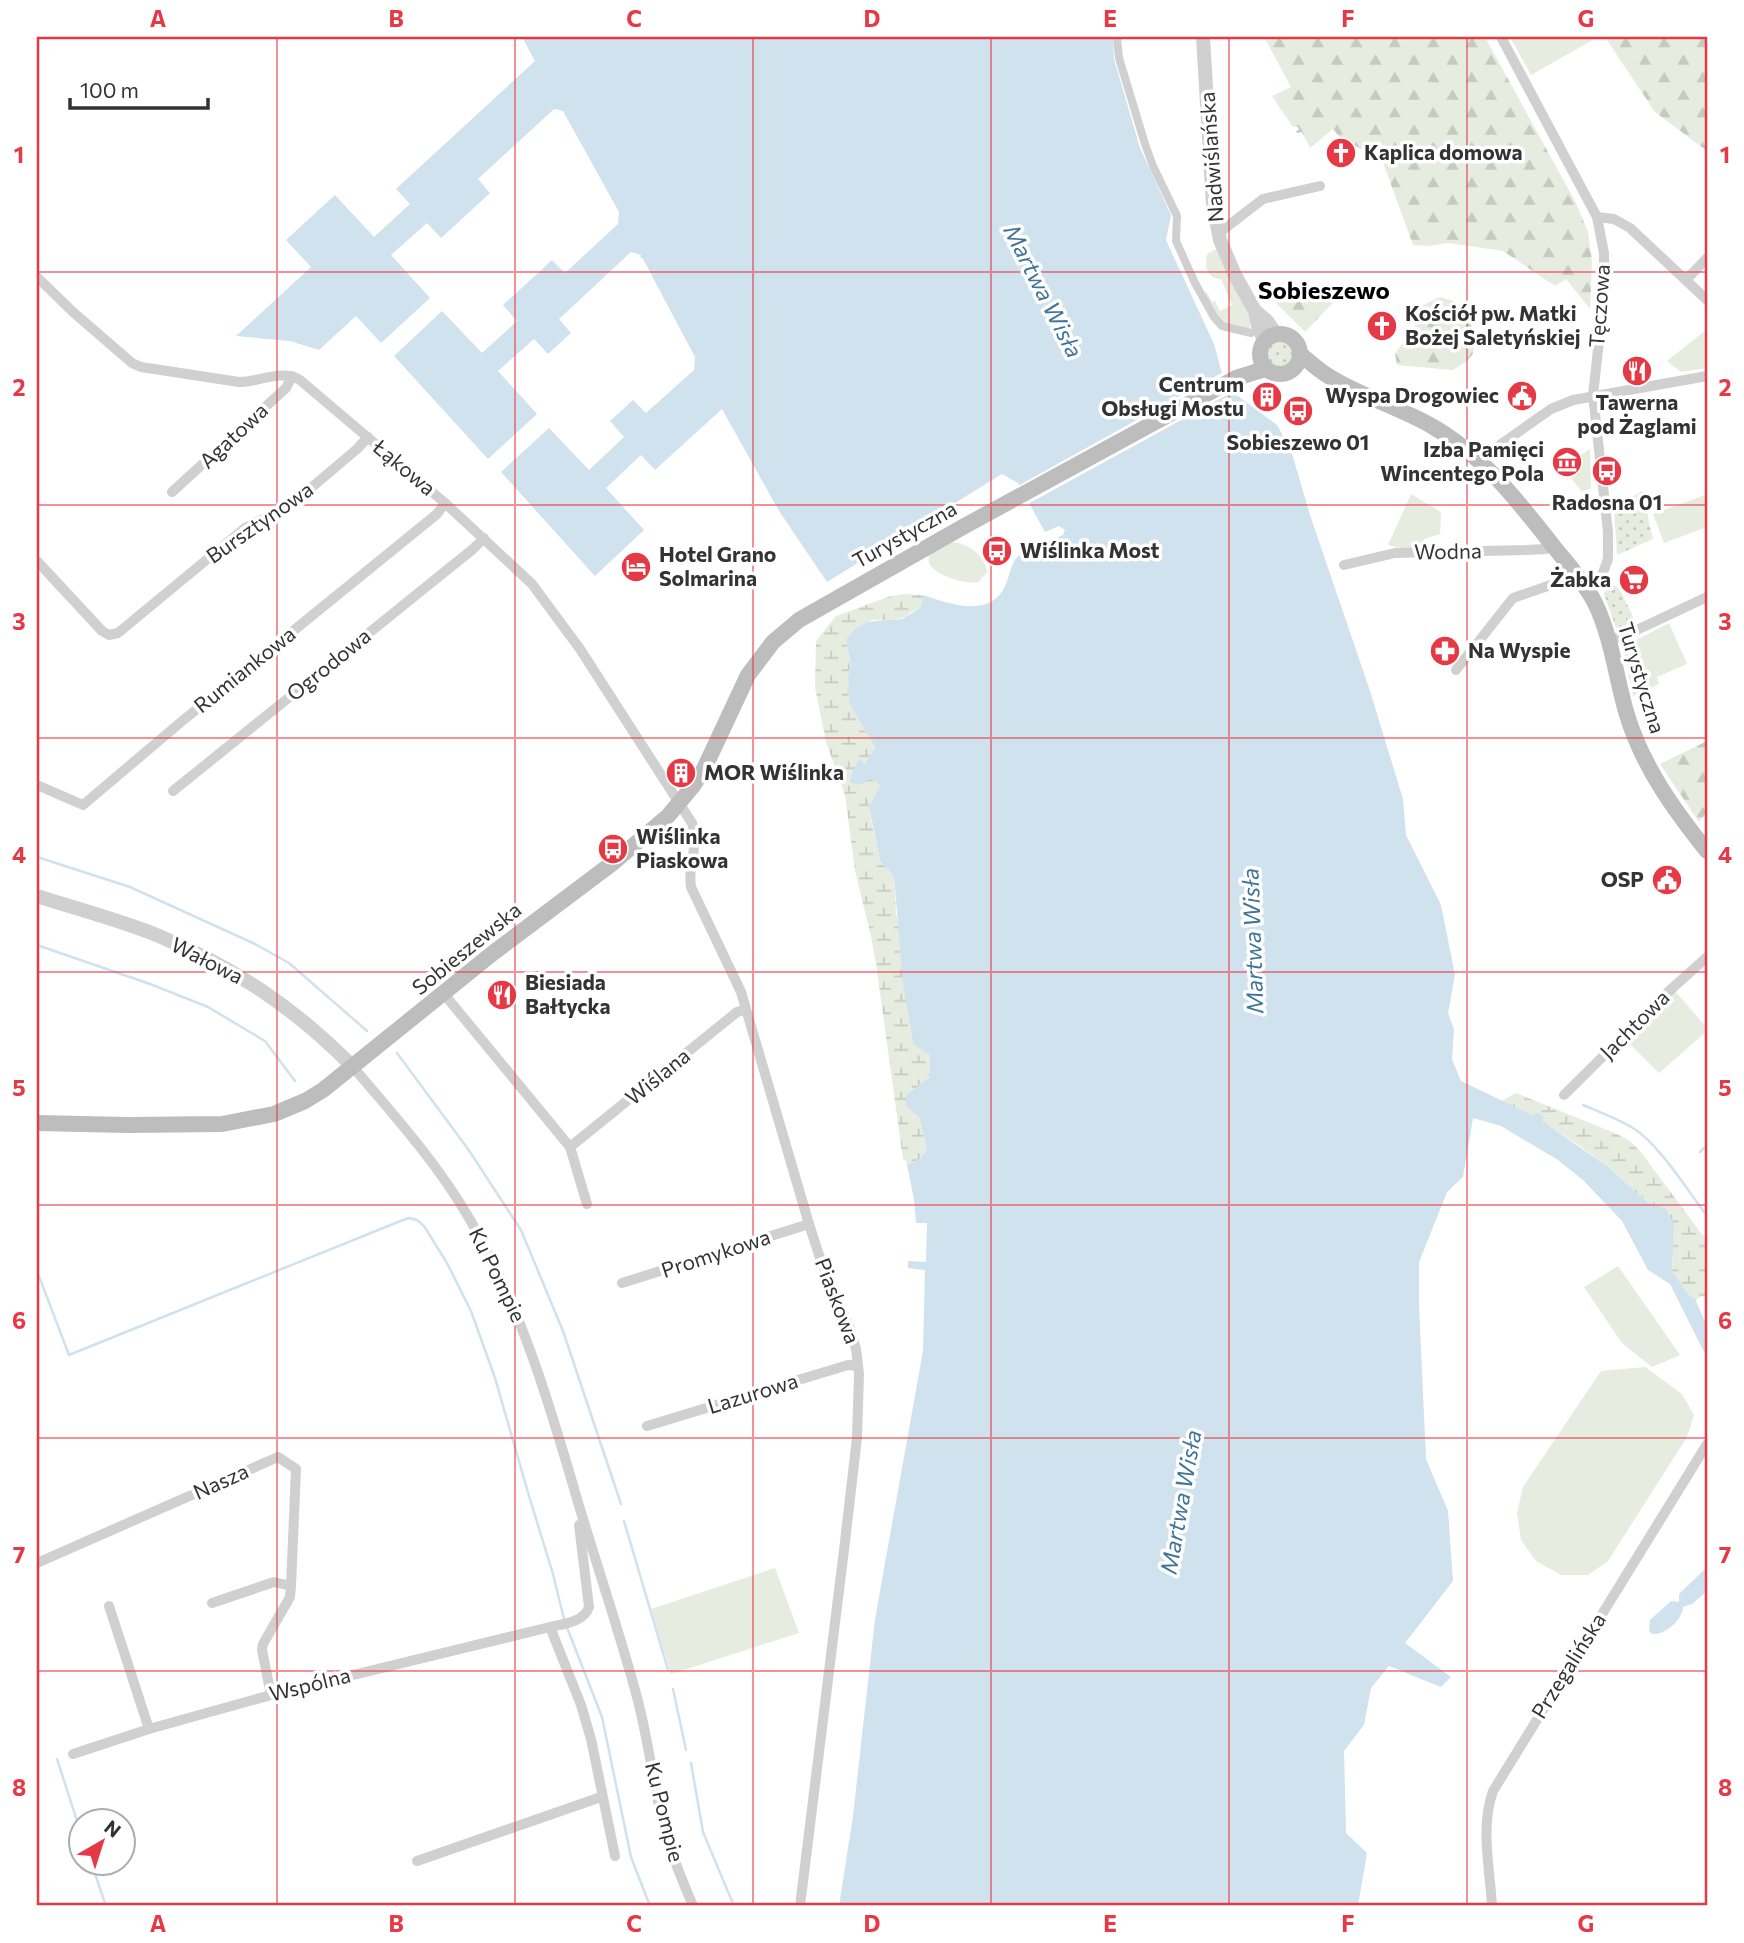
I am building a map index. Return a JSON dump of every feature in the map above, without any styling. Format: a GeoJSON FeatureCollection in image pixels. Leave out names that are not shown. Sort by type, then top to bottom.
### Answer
{"type":"FeatureCollection","features":[{"type":"Feature","properties":{"kind":"main road"},"geometry":{"type":"LineString","coordinates":[[1290,337],[1299,348],[1297,362],[1284,374],[1271,373],[1263,346],[1290,337]]}},
{"type":"Feature","properties":{"kind":"main road","name":"Turystyczna"},"geometry":{"type":"LineString","coordinates":[[812,611],[1234,379],[1263,346]]}},
{"type":"Feature","properties":{"kind":"main road","name":"Turystyczna"},"geometry":{"type":"LineString","coordinates":[[1297,362],[1430,425],[1481,461],[1515,498],[1575,573],[1595,603],[1608,640],[1627,716],[1642,753],[1667,799],[1707,851]]}},
{"type":"Feature","properties":{"kind":"main road","name":"Sobieszewska"},"geometry":{"type":"LineString","coordinates":[[37,1123],[208,1124],[260,1118],[288,1109],[323,1090],[493,953],[646,836],[693,786],[711,756],[747,676],[773,642],[812,611]]}},
{"type":"Feature","properties":{"kind":"street"},"geometry":{"type":"LineString","coordinates":[[1117,37],[1119,58],[1145,144],[1177,216],[1176,241],[1195,282],[1208,308],[1222,326],[1263,346]]}},
{"type":"Feature","properties":{"kind":"street","name":"Nadwiślańska"},"geometry":{"type":"LineString","coordinates":[[1203,37],[1213,205],[1217,231],[1227,258],[1255,311],[1263,346]]}},
{"type":"Feature","properties":{"kind":"street","name":"Tęczowa"},"geometry":{"type":"LineString","coordinates":[[1502,37],[1597,217],[1604,253],[1605,276],[1593,395],[1608,532],[1608,559],[1601,578],[1587,590]]}},
{"type":"Feature","properties":{"kind":"street"},"geometry":{"type":"LineString","coordinates":[[1217,231],[1224,229],[1263,199],[1320,186]]}},
{"type":"Feature","properties":{"kind":"street"},"geometry":{"type":"LineString","coordinates":[[1597,217],[1614,219],[1630,228],[1707,300]]}},
{"type":"Feature","properties":{"kind":"street"},"geometry":{"type":"LineString","coordinates":[[1686,280],[1707,258]]}},
{"type":"Feature","properties":{"kind":"street"},"geometry":{"type":"LineString","coordinates":[[37,277],[125,358],[141,367],[239,382],[279,375],[292,376]]}},
{"type":"Feature","properties":{"kind":"street","name":"Łąkowa"},"geometry":{"type":"LineString","coordinates":[[292,376],[445,503],[532,584],[565,626],[679,803]]}},
{"type":"Feature","properties":{"kind":"street","name":"Agatowa"},"geometry":{"type":"LineString","coordinates":[[173,492],[286,388],[292,376]]}},
{"type":"Feature","properties":{"kind":"street"},"geometry":{"type":"LineString","coordinates":[[1481,461],[1487,454],[1551,410],[1573,400],[1707,376]]}},
{"type":"Feature","properties":{"kind":"street","name":"Bursztynowa"},"geometry":{"type":"LineString","coordinates":[[37,561],[102,631],[109,635],[118,634],[245,528],[292,504],[368,437]]}},
{"type":"Feature","properties":{"kind":"street","name":"Rumiankowa"},"geometry":{"type":"LineString","coordinates":[[37,785],[83,805],[437,514],[445,503]]}},
{"type":"Feature","properties":{"kind":"street","name":"Ogrodowa"},"geometry":{"type":"LineString","coordinates":[[173,791],[484,538]]}},
{"type":"Feature","properties":{"kind":"street","name":"Wodna"},"geometry":{"type":"LineString","coordinates":[[1344,565],[1395,553],[1546,549],[1552,544]]}},
{"type":"Feature","properties":{"kind":"street"},"geometry":{"type":"LineString","coordinates":[[1457,670],[1513,598],[1565,580],[1575,573]]}},
{"type":"Feature","properties":{"kind":"street"},"geometry":{"type":"LineString","coordinates":[[1608,640],[1624,636],[1707,597]]}},
{"type":"Feature","properties":{"kind":"street","name":"Piaskowa"},"geometry":{"type":"LineString","coordinates":[[679,803],[692,823],[695,834],[690,871],[691,887],[738,984],[809,1224],[824,1268],[848,1321],[859,1366],[857,1438],[800,1906]]}},
{"type":"Feature","properties":{"kind":"street","name":"Wałowa"},"geometry":{"type":"LineString","coordinates":[[37,896],[157,935],[190,950],[289,1008],[353,1066]]}},
{"type":"Feature","properties":{"kind":"street","name":"Jachtowa"},"geometry":{"type":"LineString","coordinates":[[1564,1095],[1707,957]]}},
{"type":"Feature","properties":{"kind":"street"},"geometry":{"type":"LineString","coordinates":[[444,994],[570,1147],[587,1204]]}},
{"type":"Feature","properties":{"kind":"street","name":"Wiślana"},"geometry":{"type":"LineString","coordinates":[[570,1147],[737,1012],[746,1009]]}},
{"type":"Feature","properties":{"kind":"street","name":"Ku Pompie"},"geometry":{"type":"LineString","coordinates":[[353,1066],[445,1180],[507,1289],[554,1419],[637,1698],[666,1834],[693,1906]]}},
{"type":"Feature","properties":{"kind":"street","name":"Promykowa"},"geometry":{"type":"LineString","coordinates":[[622,1283],[809,1224]]}},
{"type":"Feature","properties":{"kind":"street","name":"Lazurowa"},"geometry":{"type":"LineString","coordinates":[[647,1426],[848,1365],[859,1366]]}},
{"type":"Feature","properties":{"kind":"street","name":"Przegalińska"},"geometry":{"type":"LineString","coordinates":[[1492,1906],[1485,1830],[1493,1791],[1707,1444]]}},
{"type":"Feature","properties":{"kind":"street","name":"Nasza"},"geometry":{"type":"LineString","coordinates":[[37,1563],[278,1457],[296,1469],[290,1597],[262,1650],[271,1695]]}},
{"type":"Feature","properties":{"kind":"street","name":"Ku Pompie"},"geometry":{"type":"LineString","coordinates":[[553,1626],[576,1620],[587,1613],[589,1607],[578,1516],[582,1513]]}},
{"type":"Feature","properties":{"kind":"street"},"geometry":{"type":"LineString","coordinates":[[212,1603],[274,1582],[291,1586]]}},
{"type":"Feature","properties":{"kind":"street"},"geometry":{"type":"LineString","coordinates":[[109,1605],[149,1729]]}},
{"type":"Feature","properties":{"kind":"street"},"geometry":{"type":"LineString","coordinates":[[553,1626],[591,1738],[614,1856]]}},
{"type":"Feature","properties":{"kind":"street","name":"Wspólna"},"geometry":{"type":"LineString","coordinates":[[73,1754],[149,1729],[271,1695],[553,1626]]}},
{"type":"Feature","properties":{"kind":"street"},"geometry":{"type":"LineString","coordinates":[[417,1861],[601,1797]]}},
{"type":"Feature","properties":{"kind":"green space"},"geometry":{"type":"Polygon","coordinates":[[[1264,37],[1485,37],[1576,203],[1588,232],[1592,261],[1590,309],[1566,279],[1555,286],[1503,251],[1449,243],[1413,245],[1381,157],[1343,141],[1333,129],[1310,148],[1302,132],[1297,133],[1298,127],[1293,127],[1272,96],[1291,87],[1264,37]]]}},
{"type":"Feature","properties":{"kind":"green space"},"geometry":{"type":"Polygon","coordinates":[[[1510,37],[1598,37],[1531,75],[1510,37]]]}},
{"type":"Feature","properties":{"kind":"green space"},"geometry":{"type":"Polygon","coordinates":[[[1605,37],[1707,37],[1707,151],[1655,112],[1605,37]]]}},
{"type":"Feature","properties":{"kind":"green space"},"geometry":{"type":"Polygon","coordinates":[[[1219,248],[1253,321],[1250,330],[1221,323],[1204,294],[1207,292],[1220,311],[1232,305],[1221,279],[1212,277],[1206,266],[1208,253],[1219,248]]]}},
{"type":"Feature","properties":{"kind":"green space"},"geometry":{"type":"Polygon","coordinates":[[[1300,288],[1344,291],[1305,332],[1276,303],[1300,288]]]}},
{"type":"Feature","properties":{"kind":"green space"},"geometry":{"type":"Polygon","coordinates":[[[1440,297],[1467,310],[1475,340],[1473,354],[1453,370],[1397,365],[1395,354],[1423,314],[1419,307],[1440,297]]]}},
{"type":"Feature","properties":{"kind":"green space"},"geometry":{"type":"Polygon","coordinates":[[[1706,330],[1707,368],[1681,372],[1667,361],[1706,330]]]}},
{"type":"Feature","properties":{"kind":"green space"},"geometry":{"type":"Polygon","coordinates":[[[1279,340],[1289,344],[1293,354],[1289,364],[1279,368],[1269,364],[1265,354],[1269,344],[1279,340]]]}},
{"type":"Feature","properties":{"kind":"green space"},"geometry":{"type":"Polygon","coordinates":[[[1590,449],[1591,488],[1582,492],[1568,474],[1573,460],[1590,449]]]}},
{"type":"Feature","properties":{"kind":"green space"},"geometry":{"type":"Polygon","coordinates":[[[1642,491],[1653,539],[1617,555],[1614,508],[1642,491]]]}},
{"type":"Feature","properties":{"kind":"green space"},"geometry":{"type":"Polygon","coordinates":[[[1411,494],[1441,512],[1440,534],[1424,539],[1423,550],[1388,545],[1411,494]]]}},
{"type":"Feature","properties":{"kind":"green space"},"geometry":{"type":"Polygon","coordinates":[[[1705,495],[1707,527],[1664,543],[1653,514],[1705,495]]]}},
{"type":"Feature","properties":{"kind":"green space"},"geometry":{"type":"Polygon","coordinates":[[[950,542],[969,547],[983,560],[987,572],[979,582],[953,579],[939,573],[930,565],[929,554],[950,542]]]}},
{"type":"Feature","properties":{"kind":"green space"},"geometry":{"type":"Polygon","coordinates":[[[1607,585],[1616,586],[1621,592],[1636,623],[1624,629],[1616,628],[1604,594],[1607,585]]]}},
{"type":"Feature","properties":{"kind":"green space"},"geometry":{"type":"Polygon","coordinates":[[[923,595],[920,608],[906,617],[894,620],[872,620],[846,640],[850,660],[849,703],[875,747],[865,764],[859,760],[880,786],[869,806],[873,829],[880,861],[894,876],[896,913],[930,1055],[930,1078],[906,1095],[906,1106],[919,1117],[927,1151],[920,1159],[907,1165],[903,1159],[876,964],[855,871],[845,795],[826,742],[815,687],[816,641],[836,616],[891,596],[923,595]]]}},
{"type":"Feature","properties":{"kind":"green space"},"geometry":{"type":"Polygon","coordinates":[[[1669,623],[1687,664],[1657,677],[1659,684],[1633,696],[1623,647],[1669,623]]]}},
{"type":"Feature","properties":{"kind":"green space"},"geometry":{"type":"Polygon","coordinates":[[[1707,741],[1707,812],[1699,822],[1660,764],[1707,741]]]}},
{"type":"Feature","properties":{"kind":"green space"},"geometry":{"type":"Polygon","coordinates":[[[1675,991],[1707,1031],[1659,1073],[1624,1038],[1675,991]]]}},
{"type":"Feature","properties":{"kind":"green space"},"geometry":{"type":"Polygon","coordinates":[[[1516,1093],[1617,1134],[1640,1151],[1707,1241],[1707,1298],[1702,1296],[1697,1299],[1689,1295],[1672,1271],[1673,1258],[1665,1208],[1647,1202],[1580,1146],[1532,1115],[1501,1101],[1516,1093]]]}},
{"type":"Feature","properties":{"kind":"green space"},"geometry":{"type":"Polygon","coordinates":[[[1618,1266],[1680,1355],[1652,1367],[1622,1343],[1584,1287],[1618,1266]]]}},
{"type":"Feature","properties":{"kind":"green space"},"geometry":{"type":"Polygon","coordinates":[[[1645,1367],[1682,1394],[1694,1415],[1687,1437],[1608,1561],[1588,1575],[1561,1575],[1536,1561],[1521,1540],[1517,1513],[1523,1487],[1601,1371],[1645,1367]]]}},
{"type":"Feature","properties":{"kind":"green space"},"geometry":{"type":"Polygon","coordinates":[[[775,1568],[799,1633],[671,1674],[651,1609],[775,1568]]]}},
{"type":"Feature","properties":{"kind":"water","name":"Martwa Wisła"},"geometry":{"type":"Polygon","coordinates":[[[522,37],[1113,37],[1114,59],[1140,148],[1171,215],[1166,240],[1214,344],[1221,370],[1234,393],[1277,425],[1286,441],[1288,440],[1403,799],[1406,835],[1441,905],[1455,975],[1448,1013],[1454,1029],[1452,1059],[1461,1081],[1532,1115],[1537,1113],[1543,1116],[1542,1121],[1607,1166],[1647,1202],[1665,1208],[1674,1223],[1672,1271],[1689,1295],[1697,1299],[1707,1326],[1707,1358],[1670,1284],[1648,1270],[1622,1221],[1584,1181],[1558,1160],[1501,1126],[1473,1118],[1463,1177],[1447,1192],[1419,1262],[1426,1459],[1448,1511],[1453,1581],[1405,1643],[1451,1677],[1441,1687],[1389,1666],[1371,1688],[1364,1725],[1344,1751],[1346,1833],[1367,1853],[1358,1906],[839,1906],[853,1816],[875,1619],[923,1351],[925,1270],[908,1268],[908,1261],[926,1262],[927,1223],[916,1223],[907,1165],[920,1159],[927,1150],[919,1117],[906,1106],[906,1095],[930,1077],[930,1055],[914,1044],[903,985],[894,876],[880,861],[869,806],[880,786],[872,778],[859,785],[850,782],[859,759],[865,764],[875,747],[849,703],[850,660],[846,640],[855,629],[864,624],[904,618],[920,608],[923,595],[966,606],[987,604],[996,599],[1003,590],[1019,556],[1063,535],[1065,530],[1059,526],[1045,532],[1018,483],[1002,474],[827,582],[779,511],[722,409],[655,470],[641,455],[606,488],[644,530],[595,576],[501,472],[549,428],[589,470],[624,437],[610,421],[633,400],[646,413],[694,370],[695,357],[641,255],[631,252],[559,319],[571,333],[548,354],[534,339],[498,371],[537,414],[488,459],[394,356],[442,311],[482,353],[517,321],[503,305],[552,260],[565,273],[618,224],[619,212],[563,111],[554,109],[478,179],[490,193],[441,238],[427,223],[391,255],[430,298],[381,343],[356,316],[319,350],[290,341],[236,336],[311,267],[286,240],[335,195],[374,237],[410,204],[396,189],[535,61],[522,37]]]}},
{"type":"Feature","properties":{"kind":"water"},"geometry":{"type":"Polygon","coordinates":[[[1707,1567],[1707,1591],[1692,1604],[1683,1607],[1680,1617],[1672,1626],[1663,1632],[1652,1634],[1649,1631],[1650,1620],[1671,1601],[1679,1602],[1679,1594],[1707,1567]]]}},
{"type":"Feature","properties":{"kind":"pier"},"geometry":{"type":"Polygon","coordinates":[[[1225,371],[1236,390],[1026,505],[1016,487],[1225,371]]]}},
{"type":"Feature","properties":{"kind":"waterway"},"geometry":{"type":"LineString","coordinates":[[37,857],[130,887],[255,944],[289,963],[367,1031]]}},
{"type":"Feature","properties":{"kind":"waterway"},"geometry":{"type":"LineString","coordinates":[[37,945],[208,1007],[265,1041],[295,1081]]}},
{"type":"Feature","properties":{"kind":"waterway"},"geometry":{"type":"LineString","coordinates":[[397,1053],[468,1149],[521,1230],[563,1331],[621,1504]]}},
{"type":"Feature","properties":{"kind":"waterway"},"geometry":{"type":"LineString","coordinates":[[1583,1105],[1643,1135],[1663,1156],[1707,1216]]}},
{"type":"Feature","properties":{"kind":"waterway"},"geometry":{"type":"LineString","coordinates":[[1700,1152],[1707,1145]]}},
{"type":"Feature","properties":{"kind":"waterway"},"geometry":{"type":"LineString","coordinates":[[37,1271],[69,1355],[403,1220],[417,1220],[424,1226],[447,1263],[471,1311],[495,1378],[564,1619]]}},
{"type":"Feature","properties":{"kind":"waterway"},"geometry":{"type":"LineString","coordinates":[[624,1521],[668,1670]]}},
{"type":"Feature","properties":{"kind":"waterway"},"geometry":{"type":"LineString","coordinates":[[566,1625],[602,1717],[631,1857],[650,1906]]}},
{"type":"Feature","properties":{"kind":"waterway"},"geometry":{"type":"LineString","coordinates":[[673,1689],[686,1750]]}},
{"type":"Feature","properties":{"kind":"waterway"},"geometry":{"type":"LineString","coordinates":[[57,1759],[72,1806]]}},
{"type":"Feature","properties":{"kind":"waterway"},"geometry":{"type":"LineString","coordinates":[[691,1763],[703,1832],[734,1906]]}},
{"type":"Feature","properties":{"kind":"waterway"},"geometry":{"type":"LineString","coordinates":[[96,1876],[106,1906]]}},
{"type":"Feature","properties":{"kind":"place","name":"Kaplica domowa"},"geometry":{"type":"Point","coordinates":[1341,153]}},
{"type":"Feature","properties":{"kind":"place","name":"Kościół pw. Matki Bożej Saletyńskiej"},"geometry":{"type":"Point","coordinates":[1382,326]}},
{"type":"Feature","properties":{"kind":"place","name":"Tawerna pod Żaglami"},"geometry":{"type":"Point","coordinates":[1637,371]}},
{"type":"Feature","properties":{"kind":"place","name":"Wyspa Drogowiec"},"geometry":{"type":"Point","coordinates":[1522,396]}},
{"type":"Feature","properties":{"kind":"place","name":"Centrum Obsługi Mostu"},"geometry":{"type":"Point","coordinates":[1267,397]}},
{"type":"Feature","properties":{"kind":"place","name":"Sobieszewo 01"},"geometry":{"type":"Point","coordinates":[1298,411]}},
{"type":"Feature","properties":{"kind":"place","name":"Izba Pamięci Wincentego Pola"},"geometry":{"type":"Point","coordinates":[1567,462]}},
{"type":"Feature","properties":{"kind":"place","name":"Radosna 01"},"geometry":{"type":"Point","coordinates":[1607,471]}},
{"type":"Feature","properties":{"kind":"place","name":"Wiślinka Most"},"geometry":{"type":"Point","coordinates":[997,551]}},
{"type":"Feature","properties":{"kind":"place","name":"Hotel Grano Solmarina"},"geometry":{"type":"Point","coordinates":[636,567]}},
{"type":"Feature","properties":{"kind":"place","name":"Żabka"},"geometry":{"type":"Point","coordinates":[1634,580]}},
{"type":"Feature","properties":{"kind":"place","name":"Na Wyspie"},"geometry":{"type":"Point","coordinates":[1445,651]}},
{"type":"Feature","properties":{"kind":"place","name":"MOR Wiślinka"},"geometry":{"type":"Point","coordinates":[681,773]}},
{"type":"Feature","properties":{"kind":"place","name":"Wiślinka Piaskowa"},"geometry":{"type":"Point","coordinates":[613,849]}},
{"type":"Feature","properties":{"kind":"place","name":"OSP"},"geometry":{"type":"Point","coordinates":[1667,880]}},
{"type":"Feature","properties":{"kind":"place","name":"Biesiada Bałtycka"},"geometry":{"type":"Point","coordinates":[502,995]}},
{"type":"Feature","properties":{"kind":"district","name":"Sobieszewo"},"geometry":{"type":"Point","coordinates":[1324,291]}}]}
